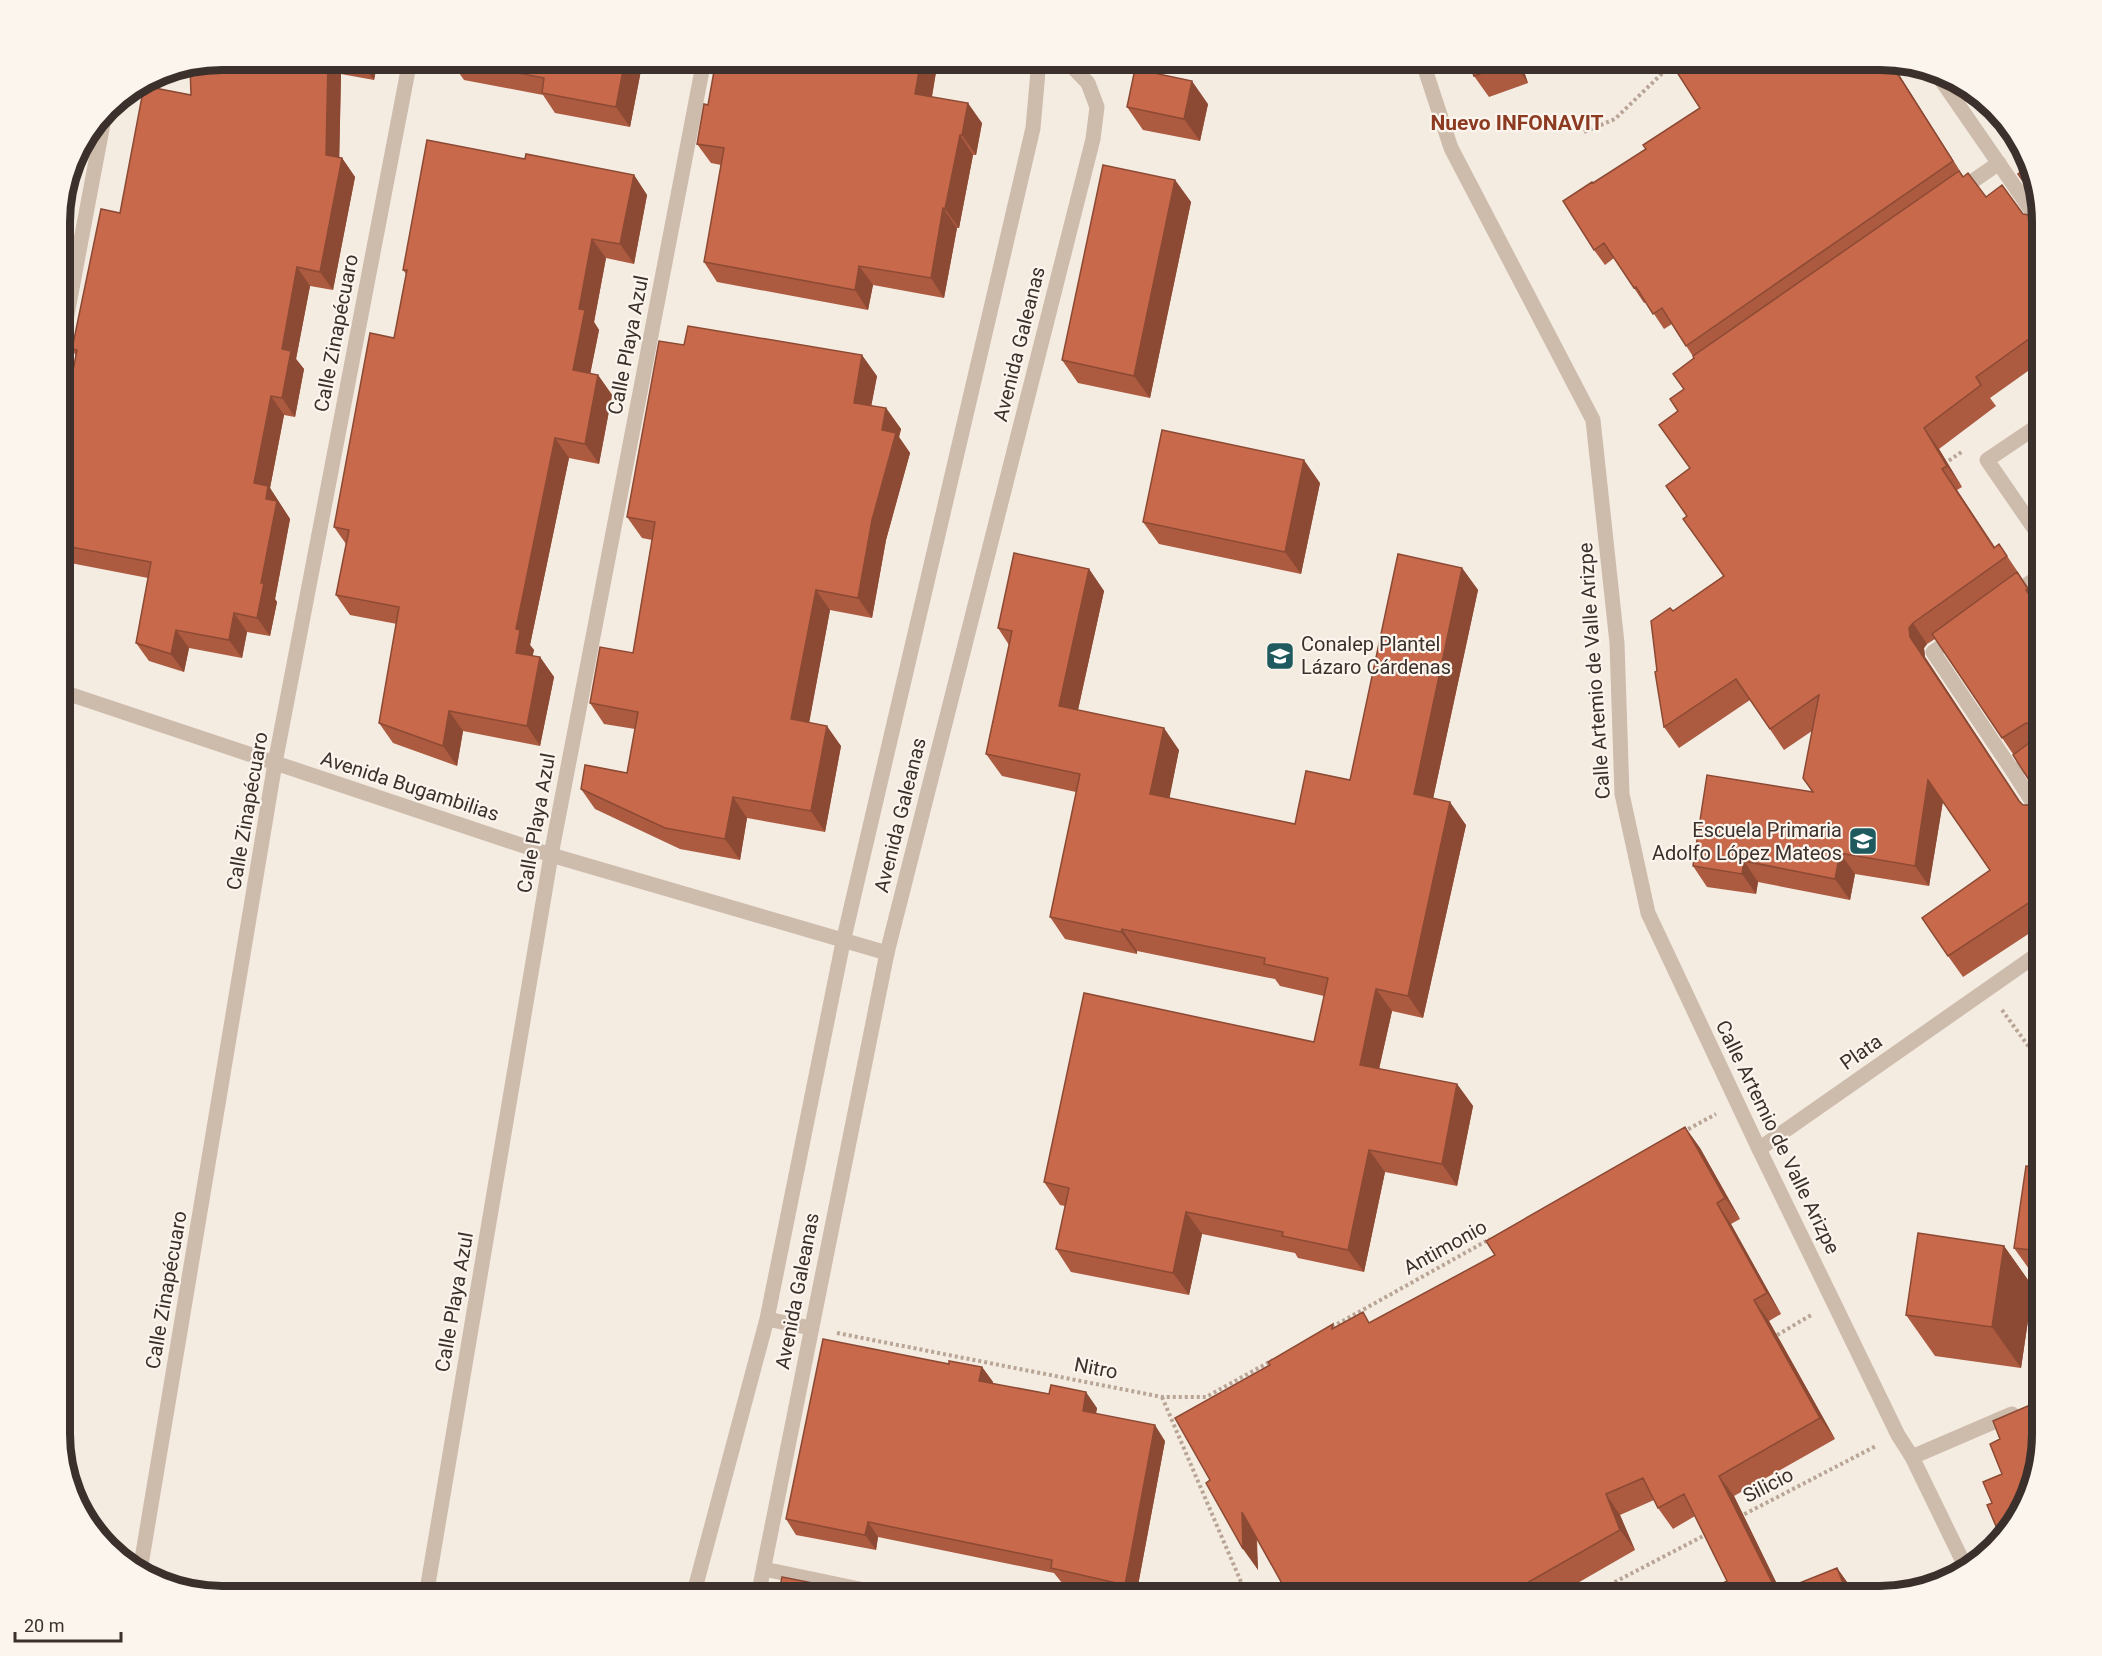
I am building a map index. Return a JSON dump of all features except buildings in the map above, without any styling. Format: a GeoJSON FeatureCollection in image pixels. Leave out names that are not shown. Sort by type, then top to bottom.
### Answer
{"type":"FeatureCollection","features":[{"type":"Feature","properties":{"kind":"street","name":"Avenida Galeanas"},"geometry":{"type":"LineString","coordinates":[[760,1586],[887,953],[1093,139],[1097,107],[1088,83],[1076,70]]}},
{"type":"Feature","properties":{"kind":"street","name":"Calle Artemio de Valle Arizpe"},"geometry":{"type":"LineString","coordinates":[[1425,70],[1451,148],[1593,420],[1617,643],[1622,794],[1648,913],[1759,1149],[1898,1435],[1912,1457],[1963,1561]]}},
{"type":"Feature","properties":{"kind":"street","name":"Calle Zinapécuaro"},"geometry":{"type":"LineString","coordinates":[[141,1562],[276,763],[408,71]]}},
{"type":"Feature","properties":{"kind":"street","name":"Calle Playa Azul"},"geometry":{"type":"LineString","coordinates":[[428,1586],[551,855],[702,71]]}},
{"type":"Feature","properties":{"kind":"street","name":"Avenida Galeanas"},"geometry":{"type":"LineString","coordinates":[[696,1586],[767,1319],[843,942],[1034,128],[1038,71]]}},
{"type":"Feature","properties":{"kind":"street"},"geometry":{"type":"LineString","coordinates":[[1945,85],[2031,209]]}},
{"type":"Feature","properties":{"kind":"street"},"geometry":{"type":"LineString","coordinates":[[71,294],[102,130]]}},
{"type":"Feature","properties":{"kind":"street"},"geometry":{"type":"LineString","coordinates":[[1943,202],[1999,163]]}},
{"type":"Feature","properties":{"kind":"street"},"geometry":{"type":"LineString","coordinates":[[2017,189],[2026,183]]}},
{"type":"Feature","properties":{"kind":"street"},"geometry":{"type":"LineString","coordinates":[[2032,430],[1988,460],[2032,525]]}},
{"type":"Feature","properties":{"kind":"street"},"geometry":{"type":"LineString","coordinates":[[1997,607],[2032,581]]}},
{"type":"Feature","properties":{"kind":"street"},"geometry":{"type":"LineString","coordinates":[[1970,626],[1933,652],[2032,801]]}},
{"type":"Feature","properties":{"kind":"street","name":"Avenida Bugambilias"},"geometry":{"type":"LineString","coordinates":[[71,695],[551,855],[887,953]]}},
{"type":"Feature","properties":{"kind":"street"},"geometry":{"type":"LineString","coordinates":[[2014,773],[2032,760]]}},
{"type":"Feature","properties":{"kind":"street","name":"Plata"},"geometry":{"type":"LineString","coordinates":[[1759,1149],[2032,958]]}},
{"type":"Feature","properties":{"kind":"street"},"geometry":{"type":"LineString","coordinates":[[767,1319],[811,1328]]}},
{"type":"Feature","properties":{"kind":"street"},"geometry":{"type":"LineString","coordinates":[[1912,1457],[2020,1410]]}},
{"type":"Feature","properties":{"kind":"street"},"geometry":{"type":"LineString","coordinates":[[764,1569],[845,1586]]}},
{"type":"Feature","properties":{"kind":"path"},"geometry":{"type":"LineString","coordinates":[[1584,132],[1615,119],[1666,70]]}},
{"type":"Feature","properties":{"kind":"path"},"geometry":{"type":"LineString","coordinates":[[1937,469],[1965,450],[1988,460]]}},
{"type":"Feature","properties":{"kind":"path"},"geometry":{"type":"LineString","coordinates":[[1987,990],[2032,1051]]}},
{"type":"Feature","properties":{"kind":"path"},"geometry":{"type":"LineString","coordinates":[[1675,1137],[1738,1102]]}},
{"type":"Feature","properties":{"kind":"path","name":"Antimonio"},"geometry":{"type":"LineString","coordinates":[[1331,1328],[1498,1235]]}},
{"type":"Feature","properties":{"kind":"path"},"geometry":{"type":"LineString","coordinates":[[1763,1343],[1834,1302]]}},
{"type":"Feature","properties":{"kind":"path","name":"Nitro"},"geometry":{"type":"LineString","coordinates":[[811,1328],[1162,1396]]}},
{"type":"Feature","properties":{"kind":"path"},"geometry":{"type":"LineString","coordinates":[[1243,1586],[1162,1396],[1206,1397],[1279,1357]]}},
{"type":"Feature","properties":{"kind":"path","name":"Silicio"},"geometry":{"type":"LineString","coordinates":[[1733,1521],[1898,1435]]}},
{"type":"Feature","properties":{"kind":"path"},"geometry":{"type":"LineString","coordinates":[[1607,1586],[1712,1531]]}},
{"type":"Feature","properties":{"kind":"place","name":"Conalep Plantel Lázaro Cárdenas"},"geometry":{"type":"Point","coordinates":[1280,656]}},
{"type":"Feature","properties":{"kind":"place","name":"Escuela Primaria Adolfo López Mateos"},"geometry":{"type":"Point","coordinates":[1863,841]}},
{"type":"Feature","properties":{"kind":"district","name":"Nuevo INFONAVIT"},"geometry":{"type":"Point","coordinates":[1517,123]}}]}
